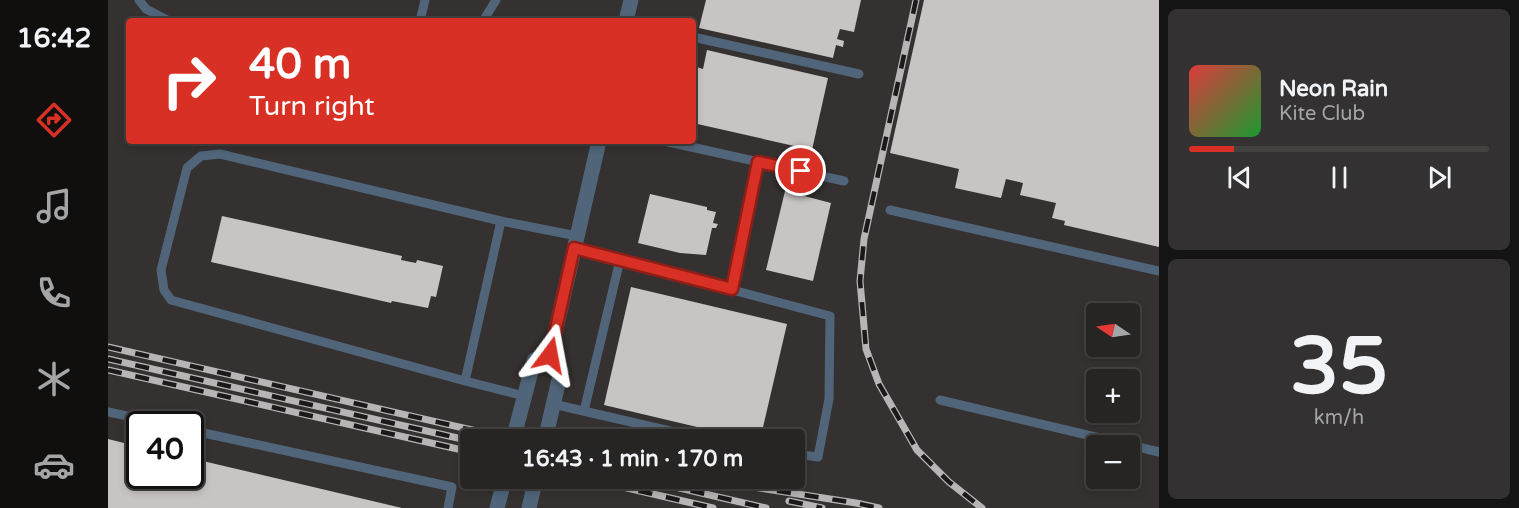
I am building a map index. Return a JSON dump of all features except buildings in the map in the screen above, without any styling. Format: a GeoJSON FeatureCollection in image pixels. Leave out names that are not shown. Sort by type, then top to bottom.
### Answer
{"type":"FeatureCollection","features":[{"type":"Feature","properties":{"kind":"street"},"geometry":{"type":"LineString","coordinates":[[628,18],[631,0]]}},
{"type":"Feature","properties":{"kind":"street"},"geometry":{"type":"LineString","coordinates":[[547,429],[561,371],[550,355],[598,144]]}},
{"type":"Feature","properties":{"kind":"street"},"geometry":{"type":"LineString","coordinates":[[516,429],[534,360],[550,355]]}},
{"type":"Feature","properties":{"kind":"street"},"geometry":{"type":"LineString","coordinates":[[497,508],[502,489]]}},
{"type":"Feature","properties":{"kind":"street"},"geometry":{"type":"LineString","coordinates":[[529,508],[533,489]]}},
{"type":"Feature","properties":{"kind":"lane"},"geometry":{"type":"LineString","coordinates":[[140,0],[146,9],[163,18]]}},
{"type":"Feature","properties":{"kind":"lane"},"geometry":{"type":"LineString","coordinates":[[421,18],[425,0]]}},
{"type":"Feature","properties":{"kind":"lane"},"geometry":{"type":"LineString","coordinates":[[485,18],[496,0]]}},
{"type":"Feature","properties":{"kind":"lane"},"geometry":{"type":"LineString","coordinates":[[696,39],[859,74]]}},
{"type":"Feature","properties":{"kind":"lane"},"geometry":{"type":"LineString","coordinates":[[677,144],[844,181]]}},
{"type":"Feature","properties":{"kind":"lane"},"geometry":{"type":"LineString","coordinates":[[524,396],[171,300],[164,290],[161,270],[187,168],[201,156],[220,154],[501,221],[576,242],[620,260],[830,316],[829,399],[818,457],[805,455]]}},
{"type":"Feature","properties":{"kind":"lane"},"geometry":{"type":"LineString","coordinates":[[732,289],[758,162]]}},
{"type":"Feature","properties":{"kind":"lane"},"geometry":{"type":"LineString","coordinates":[[890,210],[1159,271]]}},
{"type":"Feature","properties":{"kind":"lane"},"geometry":{"type":"LineString","coordinates":[[465,381],[501,221]]}},
{"type":"Feature","properties":{"kind":"lane"},"geometry":{"type":"LineString","coordinates":[[584,411],[620,260]]}},
{"type":"Feature","properties":{"kind":"lane"},"geometry":{"type":"LineString","coordinates":[[940,400],[1159,452]]}},
{"type":"Feature","properties":{"kind":"lane"},"geometry":{"type":"LineString","coordinates":[[553,404],[662,429]]}},
{"type":"Feature","properties":{"kind":"lane"},"geometry":{"type":"LineString","coordinates":[[108,412],[126,416]]}},
{"type":"Feature","properties":{"kind":"lane"},"geometry":{"type":"LineString","coordinates":[[204,433],[452,487],[448,508]]}},
{"type":"Feature","properties":{"kind":"railway"},"geometry":{"type":"LineString","coordinates":[[916,0],[864,239],[860,281],[866,349],[879,384],[917,450],[949,482],[982,508]]}},
{"type":"Feature","properties":{"kind":"railway"},"geometry":{"type":"LineString","coordinates":[[108,347],[468,429]]}},
{"type":"Feature","properties":{"kind":"railway"},"geometry":{"type":"LineString","coordinates":[[108,359],[460,439]]}},
{"type":"Feature","properties":{"kind":"railway"},"geometry":{"type":"LineString","coordinates":[[108,370],[460,450]]}},
{"type":"Feature","properties":{"kind":"railway"},"geometry":{"type":"LineString","coordinates":[[631,489],[713,508]]}},
{"type":"Feature","properties":{"kind":"railway"},"geometry":{"type":"LineString","coordinates":[[684,489],[766,508]]}},
{"type":"Feature","properties":{"kind":"railway"},"geometry":{"type":"LineString","coordinates":[[765,489],[879,508]]}},
{"type":"Feature","properties":{"kind":"railway"},"geometry":{"type":"LineString","coordinates":[[789,501],[822,508]]}},
{"type":"Feature","properties":{"kind":"route"},"geometry":{"type":"LineString","coordinates":[[550,355],[574,248],[732,289],[758,162],[801,171]]}}]}
